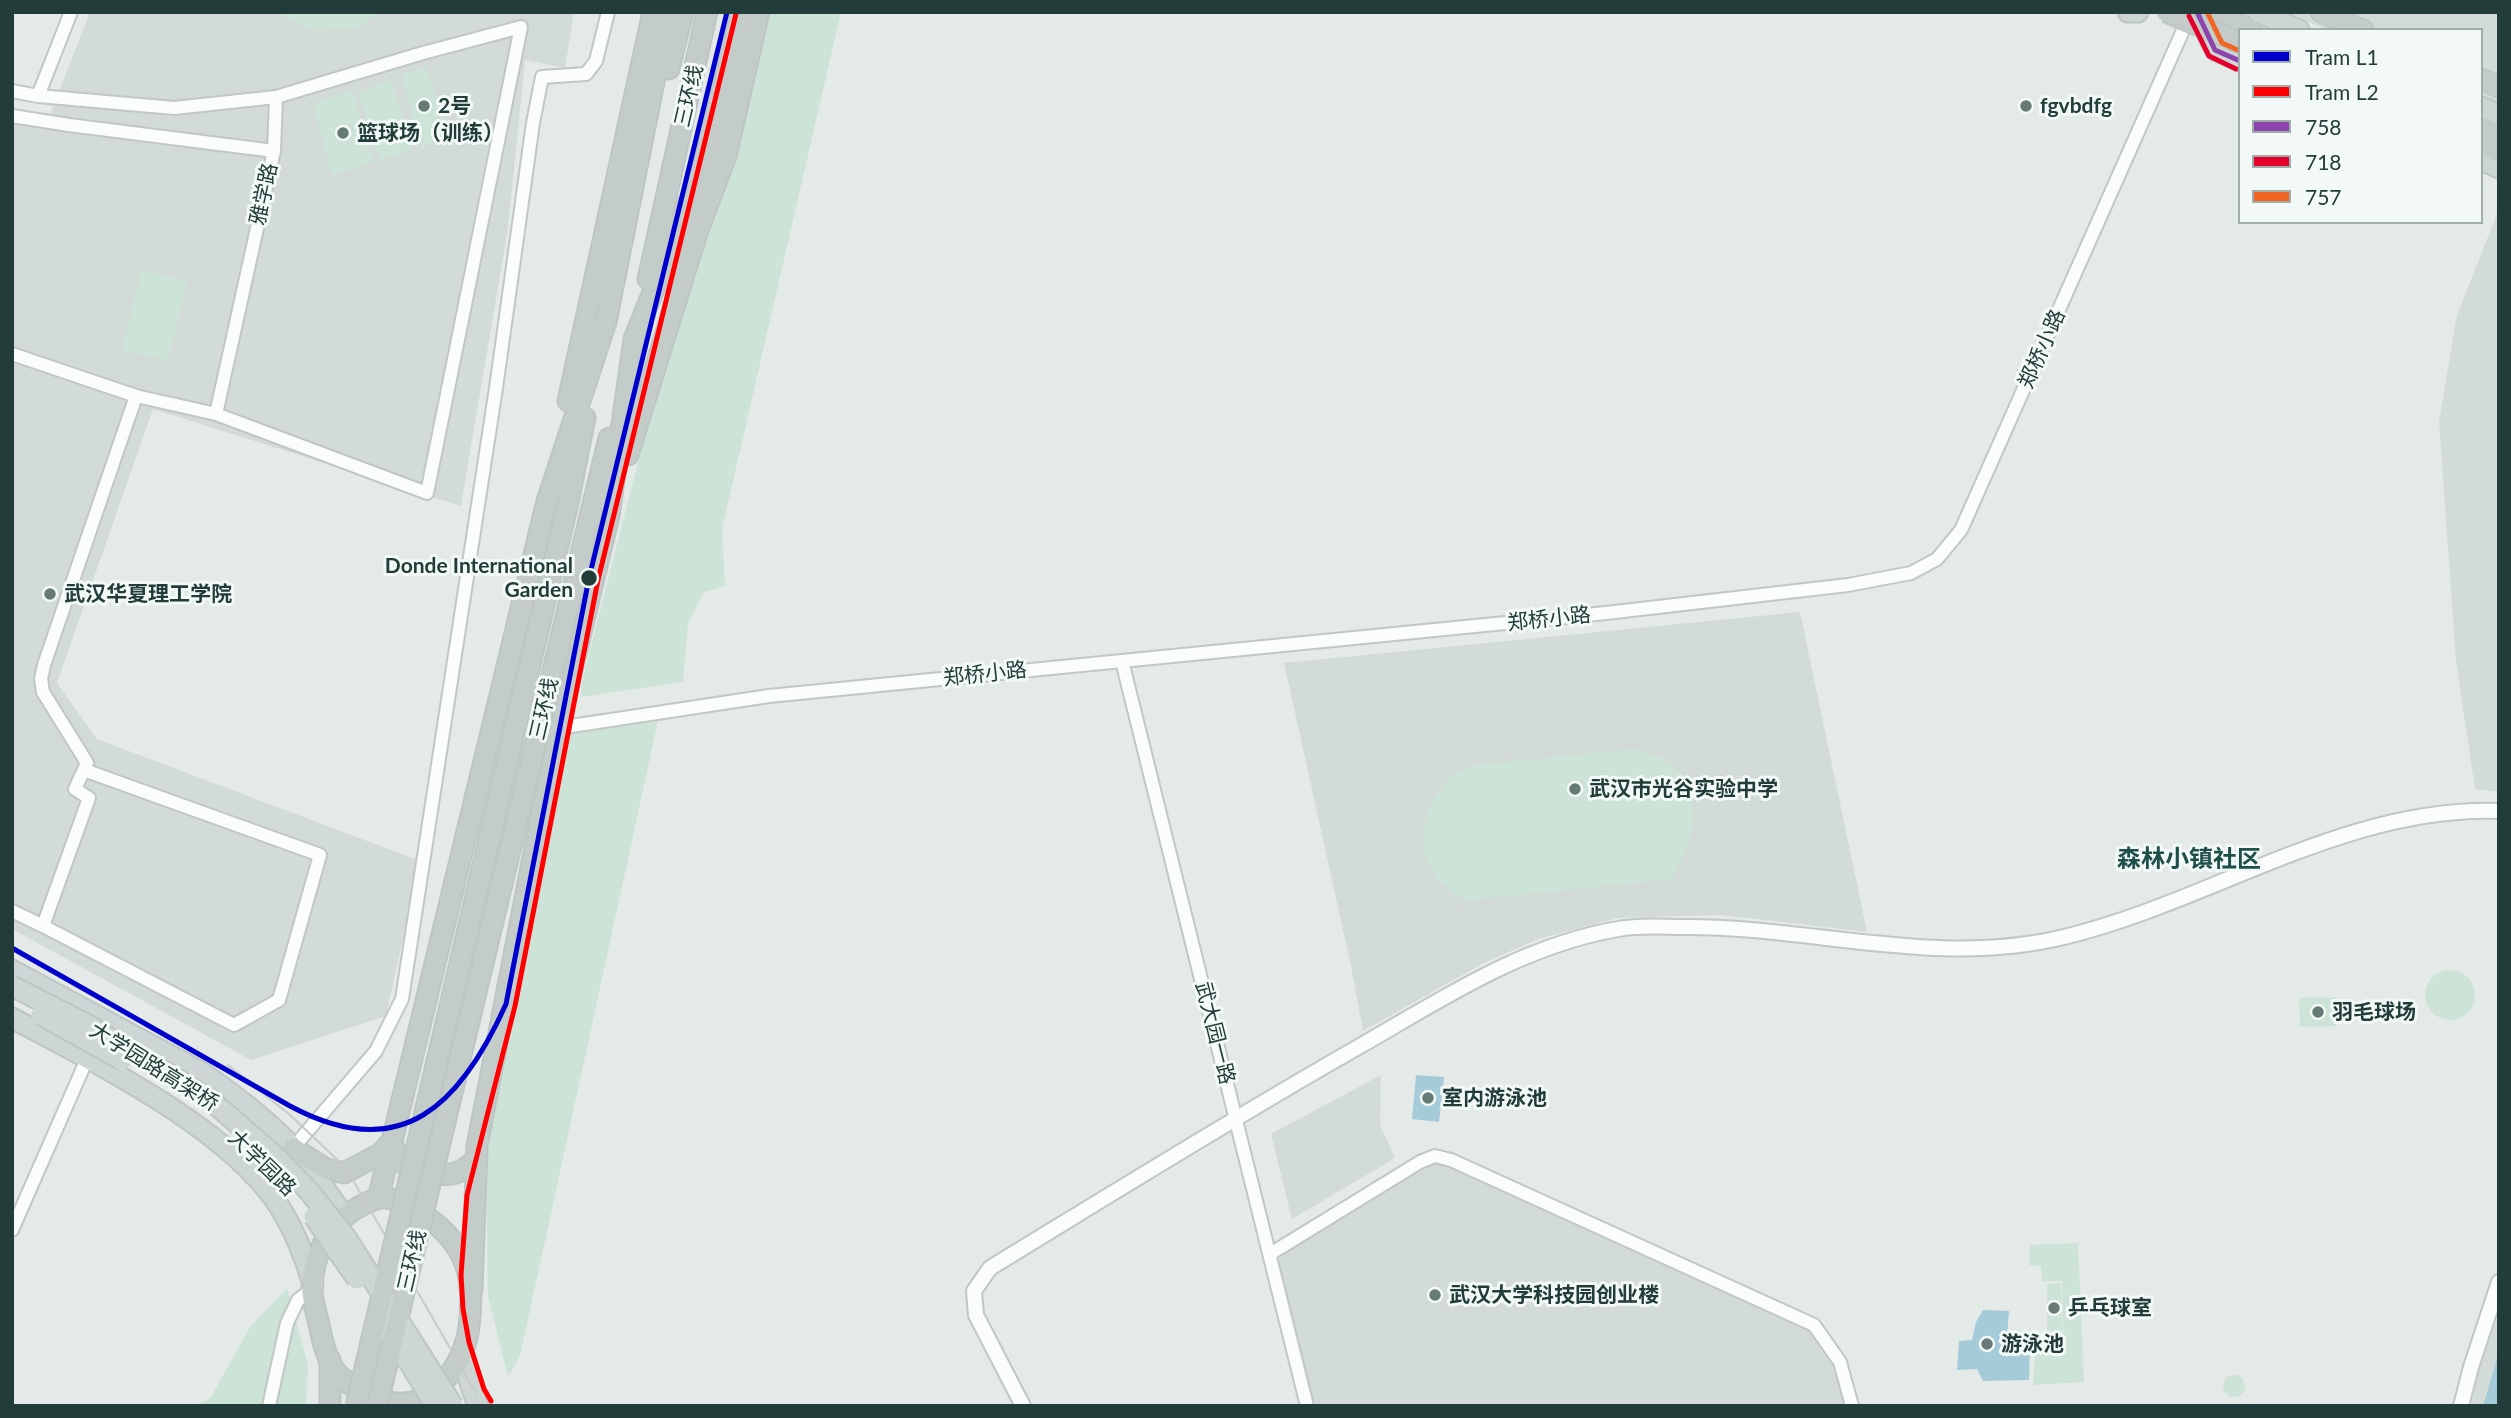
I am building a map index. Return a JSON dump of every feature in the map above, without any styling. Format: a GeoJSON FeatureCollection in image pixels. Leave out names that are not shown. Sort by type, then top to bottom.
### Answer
{"type":"FeatureCollection","features":[{"type":"Feature","properties":{"kind":"highway"},"geometry":{"type":"LineString","coordinates":[[378,1199],[546,508],[653,12]]}},
{"type":"Feature","properties":{"kind":"highway"},"geometry":{"type":"LineString","coordinates":[[636,91],[663,12]]}},
{"type":"Feature","properties":{"kind":"highway"},"geometry":{"type":"LineString","coordinates":[[546,508],[606,322],[668,12]]}},
{"type":"Feature","properties":{"kind":"highway","name":"三环线"},"geometry":{"type":"LineString","coordinates":[[356,1406],[568,503],[606,322],[683,12]]}},
{"type":"Feature","properties":{"kind":"highway","name":"三环线"},"geometry":{"type":"LineString","coordinates":[[377,1406],[600,514],[634,338],[708,12]]}},
{"type":"Feature","properties":{"kind":"highway"},"geometry":{"type":"LineString","coordinates":[[634,338],[703,167],[741,12]]}},
{"type":"Feature","properties":{"kind":"highway"},"geometry":{"type":"LineString","coordinates":[[472,1290],[460,1254],[451,1237],[441,1227],[395,1199],[378,1199],[360,1205],[344,1216],[323,1245],[312,1287],[323,1341],[330,1359],[340,1377],[371,1395],[390,1403],[408,1404],[433,1390],[448,1377],[461,1356],[468,1338],[472,1290],[477,1157],[480,1132],[600,514],[696,233],[726,156],[759,12]]}},
{"type":"Feature","properties":{"kind":"highway"},"geometry":{"type":"LineString","coordinates":[[2166,12],[2238,42]]}},
{"type":"Feature","properties":{"kind":"highway"},"geometry":{"type":"LineString","coordinates":[[2210,12],[2247,28]]}},
{"type":"Feature","properties":{"kind":"highway"},"geometry":{"type":"LineString","coordinates":[[2321,12],[2358,28]]}},
{"type":"Feature","properties":{"kind":"highway"},"geometry":{"type":"LineString","coordinates":[[2483,80],[2499,87]]}},
{"type":"Feature","properties":{"kind":"highway"},"geometry":{"type":"LineString","coordinates":[[696,233],[708,177],[709,139]]}},
{"type":"Feature","properties":{"kind":"highway"},"geometry":{"type":"LineString","coordinates":[[293,1148],[326,1169],[344,1173],[380,1154],[391,1142]]}},
{"type":"Feature","properties":{"kind":"highway"},"geometry":{"type":"LineString","coordinates":[[391,1142],[401,1162],[439,1174],[450,1175],[468,1169],[477,1157]]}},
{"type":"Feature","properties":{"kind":"highway"},"geometry":{"type":"LineString","coordinates":[[330,1359],[330,1406]]}},
{"type":"Feature","properties":{"kind":"main road"},"geometry":{"type":"LineString","coordinates":[[2129,12],[2138,12]]}},
{"type":"Feature","properties":{"kind":"main road"},"geometry":{"type":"LineString","coordinates":[[2197,12],[2215,50],[2238,60]]}},
{"type":"Feature","properties":{"kind":"main road"},"geometry":{"type":"LineString","coordinates":[[2258,12],[2294,28]]}},
{"type":"Feature","properties":{"kind":"main road"},"geometry":{"type":"LineString","coordinates":[[2483,108],[2499,115]]}},
{"type":"Feature","properties":{"kind":"main road"},"geometry":{"type":"LineString","coordinates":[[2483,161],[2499,168]]}},
{"type":"Feature","properties":{"kind":"main road","name":"大学园路"},"geometry":{"type":"LineString","coordinates":[[12,970],[203,1073],[271,1126],[293,1148],[344,1216]]}},
{"type":"Feature","properties":{"kind":"main road","name":"大学园路高架桥"},"geometry":{"type":"LineString","coordinates":[[12,986],[90,1026],[208,1098],[275,1156],[308,1190],[347,1239],[453,1406]]}},
{"type":"Feature","properties":{"kind":"main road","name":"大学园路"},"geometry":{"type":"LineString","coordinates":[[12,1000],[178,1093],[219,1123],[275,1174],[312,1213],[338,1250],[436,1406]]}},
{"type":"Feature","properties":{"kind":"main road"},"geometry":{"type":"LineString","coordinates":[[12,1018],[169,1107],[205,1132],[245,1166],[278,1204],[301,1246],[312,1287]]}},
{"type":"Feature","properties":{"kind":"main road"},"geometry":{"type":"LineString","coordinates":[[461,1356],[478,1406]]}},
{"type":"Feature","properties":{"kind":"street"},"geometry":{"type":"LineString","coordinates":[[38,96],[71,12]]}},
{"type":"Feature","properties":{"kind":"street"},"geometry":{"type":"LineString","coordinates":[[293,1148],[376,1051],[402,999],[542,77],[586,74],[596,61],[608,12]]}},
{"type":"Feature","properties":{"kind":"street","name":"郑桥小路"},"geometry":{"type":"LineString","coordinates":[[558,728],[769,696],[1606,613],[1848,585],[1911,573],[1937,559],[1961,530],[2191,12]]}},
{"type":"Feature","properties":{"kind":"street"},"geometry":{"type":"LineString","coordinates":[[12,91],[38,96],[174,108],[276,97],[520,27],[428,493],[216,414],[135,396],[12,354]]}},
{"type":"Feature","properties":{"kind":"street"},"geometry":{"type":"LineString","coordinates":[[274,151],[276,97]]}},
{"type":"Feature","properties":{"kind":"street","name":"雅学路"},"geometry":{"type":"LineString","coordinates":[[12,116],[274,151],[216,414]]}},
{"type":"Feature","properties":{"kind":"street"},"geometry":{"type":"LineString","coordinates":[[43,926],[89,798],[75,789],[87,762],[43,692],[41,679],[135,396]]}},
{"type":"Feature","properties":{"kind":"street","name":"武大园一路"},"geometry":{"type":"LineString","coordinates":[[1122,661],[1307,1406]]}},
{"type":"Feature","properties":{"kind":"street"},"geometry":{"type":"LineString","coordinates":[[12,911],[234,1025],[279,1000],[320,855],[84,770]]}},
{"type":"Feature","properties":{"kind":"street"},"geometry":{"type":"LineString","coordinates":[[1023,1406],[976,1315],[974,1290],[990,1268],[1236,1116],[1488,972],[1543,947],[1620,928],[1721,926],[1939,949],[2004,948],[2060,938],[2110,925],[2300,852],[2391,821],[2461,811],[2499,811]]}},
{"type":"Feature","properties":{"kind":"street"},"geometry":{"type":"LineString","coordinates":[[12,1230],[87,1059]]}},
{"type":"Feature","properties":{"kind":"street"},"geometry":{"type":"LineString","coordinates":[[1270,1254],[1420,1162],[1435,1156],[1451,1160],[1814,1325],[1840,1362],[1852,1406]]}},
{"type":"Feature","properties":{"kind":"street"},"geometry":{"type":"LineString","coordinates":[[2461,1406],[2499,1282]]}},
{"type":"Feature","properties":{"kind":"street"},"geometry":{"type":"LineString","coordinates":[[269,1406],[287,1323],[298,1300],[312,1287]]}},
{"type":"Feature","properties":{"kind":"shaded area","name":"武汉华夏理工学院"},"geometry":{"type":"Polygon","coordinates":[[[90,12],[574,12],[565,68],[525,60],[508,228],[461,506],[153,409],[57,683],[97,739],[420,861],[386,1016],[251,1060],[12,929],[12,109],[48,120],[90,12]]]}},
{"type":"Feature","properties":{"kind":"shaded area"},"geometry":{"type":"Polygon","coordinates":[[[2286,12],[2499,12],[2499,104],[2483,97],[2483,28],[2322,28],[2286,12]]]}},
{"type":"Feature","properties":{"kind":"shaded area"},"geometry":{"type":"Polygon","coordinates":[[[2499,209],[2499,792],[2475,789],[2456,661],[2439,421],[2457,315],[2499,209]]]}},
{"type":"Feature","properties":{"kind":"shaded area","name":"武汉市光谷实验中学"},"geometry":{"type":"Polygon","coordinates":[[[1800,612],[1867,932],[1722,915],[1618,918],[1538,939],[1482,964],[1363,1031],[1284,663],[1800,612]]]}},
{"type":"Feature","properties":{"kind":"shaded area"},"geometry":{"type":"Polygon","coordinates":[[[1381,1075],[1380,1125],[1395,1158],[1292,1219],[1271,1134],[1381,1075]]]}},
{"type":"Feature","properties":{"kind":"shaded area"},"geometry":{"type":"Polygon","coordinates":[[[1439,1160],[1814,1325],[1835,1364],[1845,1406],[1313,1406],[1278,1264],[1282,1248],[1393,1181],[1439,1160]]]}},
{"type":"Feature","properties":{"kind":"shaded area"},"geometry":{"type":"Polygon","coordinates":[[[2499,1314],[2499,1406],[2471,1406],[2479,1366],[2499,1314]]]}},
{"type":"Feature","properties":{"kind":"green space"},"geometry":{"type":"Polygon","coordinates":[[[274,12],[381,12],[358,28],[316,31],[274,12]]]}},
{"type":"Feature","properties":{"kind":"green space"},"geometry":{"type":"Polygon","coordinates":[[[767,12],[841,12],[722,529],[725,586],[704,592],[688,624],[683,682],[581,697],[581,686],[663,364],[722,193],[767,12]]]}},
{"type":"Feature","properties":{"kind":"green space","name":"2号"},"geometry":{"type":"Polygon","coordinates":[[[426,67],[448,136],[422,148],[402,76],[426,67]]]}},
{"type":"Feature","properties":{"kind":"green space"},"geometry":{"type":"Polygon","coordinates":[[[391,80],[413,150],[380,160],[358,92],[391,80]]]}},
{"type":"Feature","properties":{"kind":"green space","name":"篮球场（训练）"},"geometry":{"type":"Polygon","coordinates":[[[352,90],[374,162],[332,175],[313,104],[352,90]]]}},
{"type":"Feature","properties":{"kind":"green space"},"geometry":{"type":"Polygon","coordinates":[[[141,270],[187,281],[168,361],[122,350],[141,270]]]}},
{"type":"Feature","properties":{"kind":"green space"},"geometry":{"type":"Polygon","coordinates":[[[658,721],[520,1356],[508,1377],[488,1296],[486,1173],[470,1148],[568,731],[658,721]]]}},
{"type":"Feature","properties":{"kind":"green space"},"geometry":{"type":"Polygon","coordinates":[[[1633,749],[1654,754],[1675,768],[1686,781],[1691,796],[1693,813],[1687,848],[1672,879],[1469,900],[1458,896],[1438,879],[1423,854],[1424,824],[1434,798],[1450,777],[1475,765],[1633,749]]]}},
{"type":"Feature","properties":{"kind":"green space"},"geometry":{"type":"Polygon","coordinates":[[[2450,970],[2467,978],[2475,995],[2467,1012],[2450,1020],[2433,1012],[2425,995],[2433,978],[2450,970]]]}},
{"type":"Feature","properties":{"kind":"green space","name":"羽毛球场"},"geometry":{"type":"Polygon","coordinates":[[[2336,997],[2336,1026],[2300,1027],[2299,998],[2336,997]]]}},
{"type":"Feature","properties":{"kind":"green space"},"geometry":{"type":"Polygon","coordinates":[[[2078,1243],[2084,1382],[2033,1385],[2035,1351],[2049,1350],[2050,1336],[2063,1335],[2062,1281],[2042,1281],[2041,1266],[2029,1265],[2030,1245],[2078,1243]]]}},
{"type":"Feature","properties":{"kind":"green space","name":"乒乓球室"},"geometry":{"type":"Polygon","coordinates":[[[2061,1283],[2062,1331],[2047,1332],[2047,1284],[2061,1283]]]}},
{"type":"Feature","properties":{"kind":"green space"},"geometry":{"type":"Polygon","coordinates":[[[287,1288],[308,1365],[306,1406],[196,1406],[211,1397],[250,1327],[287,1288]]]}},
{"type":"Feature","properties":{"kind":"green space"},"geometry":{"type":"Polygon","coordinates":[[[2234,1375],[2242,1378],[2245,1386],[2242,1394],[2234,1397],[2226,1394],[2223,1386],[2226,1378],[2234,1375]]]}},
{"type":"Feature","properties":{"kind":"water","name":"室内游泳池"},"geometry":{"type":"Polygon","coordinates":[[[1416,1075],[1444,1077],[1439,1122],[1412,1119],[1416,1075]]]}},
{"type":"Feature","properties":{"kind":"water","name":"游泳池"},"geometry":{"type":"Polygon","coordinates":[[[1983,1310],[2009,1311],[2007,1336],[2015,1336],[2016,1348],[2030,1348],[2029,1380],[1983,1381],[1977,1369],[1957,1370],[1959,1341],[1972,1340],[1976,1322],[1983,1310]]]}},
{"type":"Feature","properties":{"kind":"water"},"geometry":{"type":"Polygon","coordinates":[[[2499,1352],[2499,1406],[2483,1406],[2499,1352]]]}},
{"type":"Feature","properties":{"kind":"tram line","name":"L1"},"geometry":{"type":"LineString","coordinates":[[12,948],[290,1106],[330,1123],[365,1129],[396,1126],[423,1115],[447,1096],[469,1071],[506,1004],[589,578],[727,12]]}},
{"type":"Feature","properties":{"kind":"tram line","name":"L2"},"geometry":{"type":"LineString","coordinates":[[491,1401],[484,1389],[469,1342],[463,1309],[461,1275],[467,1195],[515,1006],[598,580],[736,14]]}},
{"type":"Feature","properties":{"kind":"tram line"},"geometry":{"type":"LineString","coordinates":[[228,1065],[290,1115],[346,1168],[476,1393]]}},
{"type":"Feature","properties":{"kind":"transit line","name":"758"},"geometry":{"type":"LineString","coordinates":[[2197,12],[2215,50],[2238,60]]}},
{"type":"Feature","properties":{"kind":"transit line","name":"757"},"geometry":{"type":"LineString","coordinates":[[2207,12],[2222,43],[2238,50]]}},
{"type":"Feature","properties":{"kind":"transit line","name":"718"},"geometry":{"type":"LineString","coordinates":[[2189,16],[2209,56],[2236,69]]}},
{"type":"Feature","properties":{"kind":"place","name":"2号"},"geometry":{"type":"Point","coordinates":[424,106]}},
{"type":"Feature","properties":{"kind":"place","name":"fgvbdfg"},"geometry":{"type":"Point","coordinates":[2026,106]}},
{"type":"Feature","properties":{"kind":"place","name":"篮球场（训练）"},"geometry":{"type":"Point","coordinates":[343,133]}},
{"type":"Feature","properties":{"kind":"place","name":"Donde International Garden"},"geometry":{"type":"Point","coordinates":[589,578]}},
{"type":"Feature","properties":{"kind":"place","name":"武汉华夏理工学院"},"geometry":{"type":"Point","coordinates":[50,594]}},
{"type":"Feature","properties":{"kind":"place","name":"武汉市光谷实验中学"},"geometry":{"type":"Point","coordinates":[1575,789]}},
{"type":"Feature","properties":{"kind":"place","name":"羽毛球场"},"geometry":{"type":"Point","coordinates":[2318,1012]}},
{"type":"Feature","properties":{"kind":"place","name":"室内游泳池"},"geometry":{"type":"Point","coordinates":[1428,1098]}},
{"type":"Feature","properties":{"kind":"place","name":"武汉大学科技园创业楼"},"geometry":{"type":"Point","coordinates":[1435,1295]}},
{"type":"Feature","properties":{"kind":"place","name":"乒乓球室"},"geometry":{"type":"Point","coordinates":[2054,1308]}},
{"type":"Feature","properties":{"kind":"place","name":"游泳池"},"geometry":{"type":"Point","coordinates":[1987,1344]}},
{"type":"Feature","properties":{"kind":"district","name":"森林小镇社区"},"geometry":{"type":"Point","coordinates":[2189,859]}}]}
